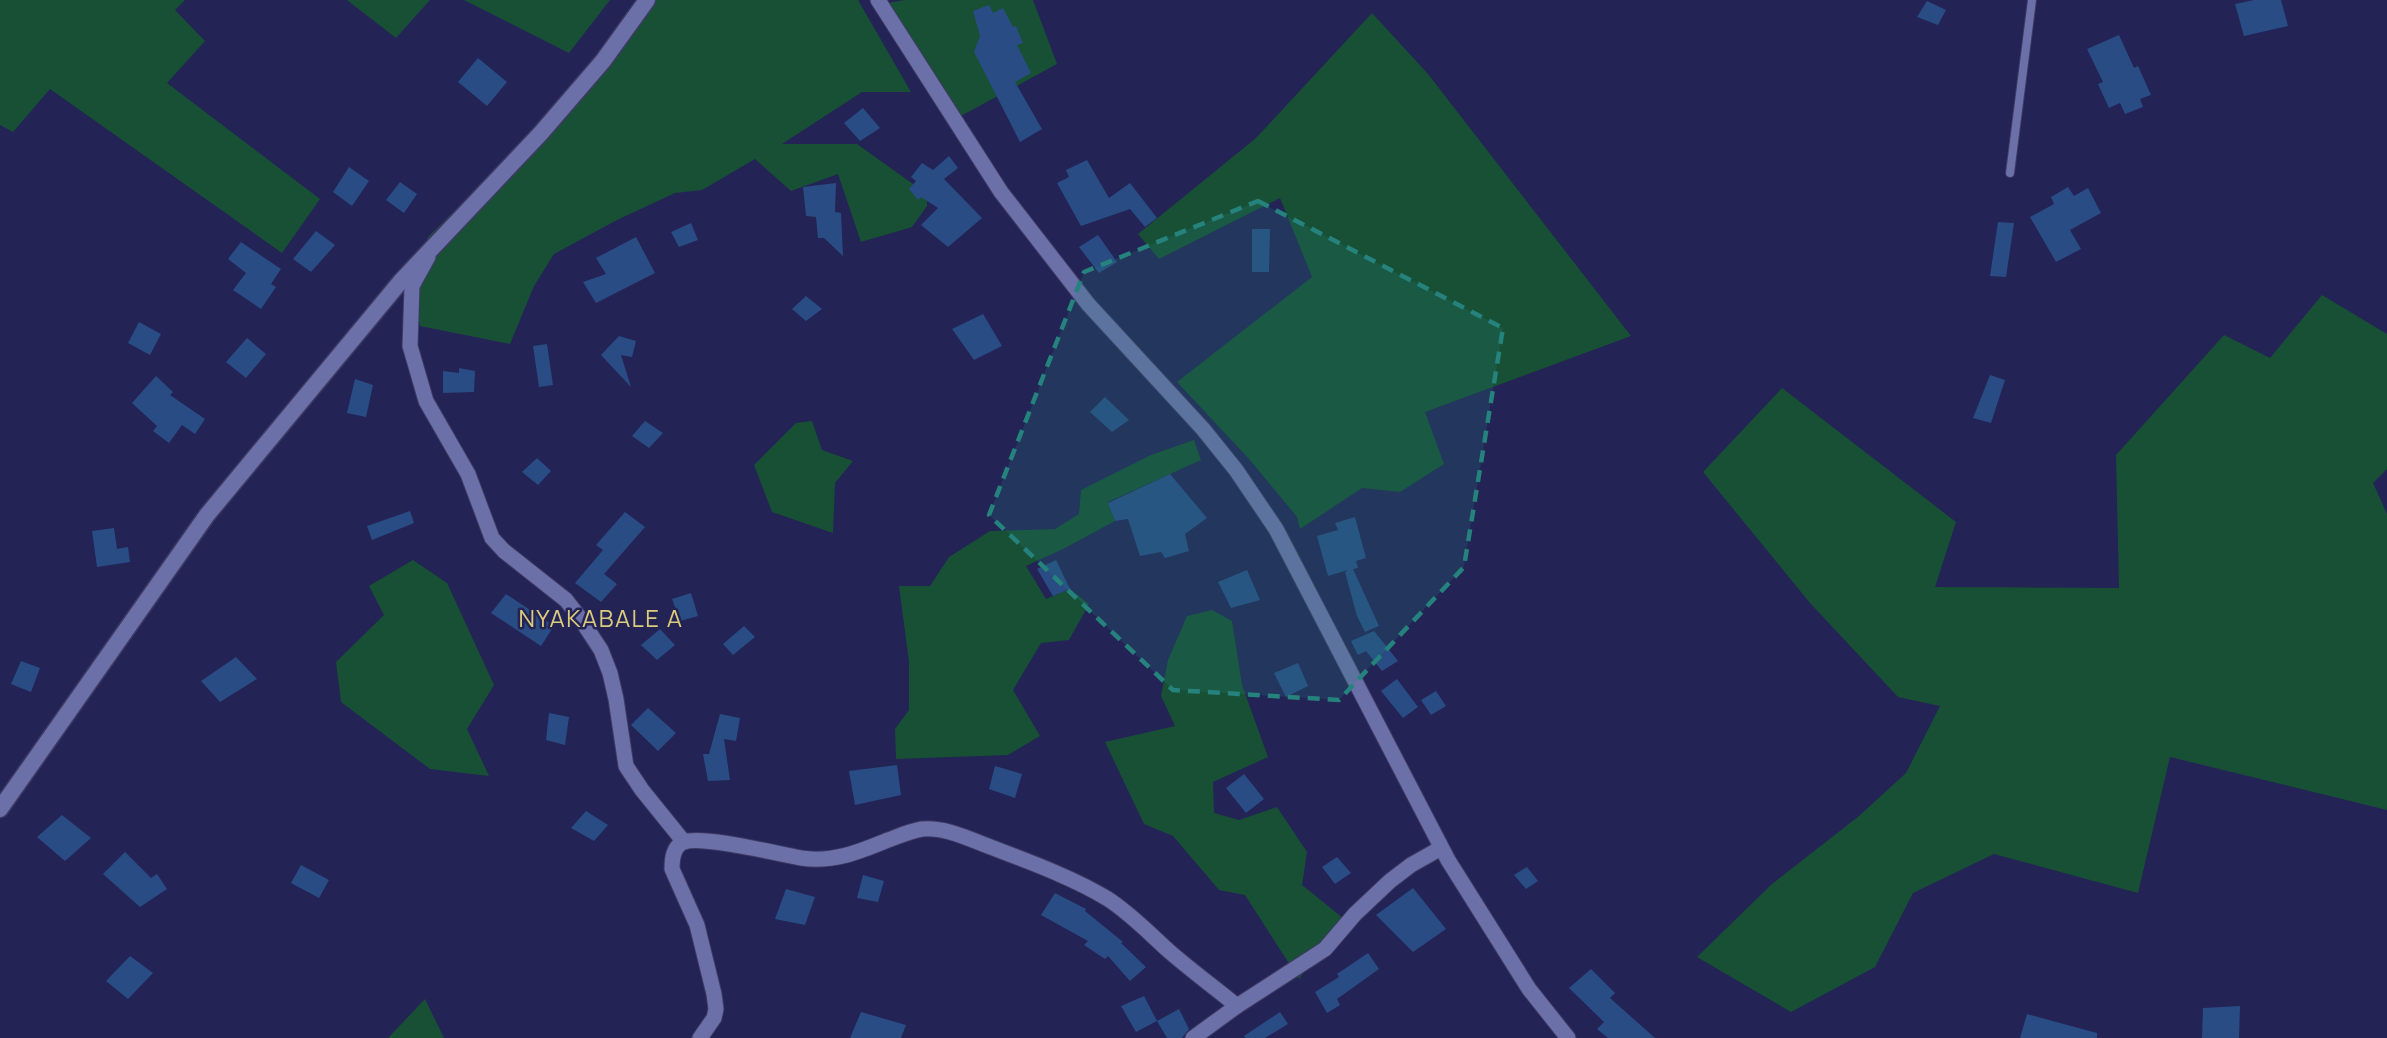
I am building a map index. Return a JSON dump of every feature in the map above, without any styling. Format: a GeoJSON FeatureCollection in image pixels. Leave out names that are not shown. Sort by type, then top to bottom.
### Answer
{"type":"FeatureCollection","features":[{"type":"Feature","properties":{"kind":"street"},"geometry":{"type":"LineString","coordinates":[[0,809],[207,515],[401,281],[541,133],[603,61],[647,0]]}},
{"type":"Feature","properties":{"kind":"street"},"geometry":{"type":"LineString","coordinates":[[878,0],[1001,192],[1088,304],[1203,429],[1236,470],[1276,529],[1441,848],[1528,989],[1568,1038]]}},
{"type":"Feature","properties":{"kind":"street"},"geometry":{"type":"LineString","coordinates":[[435,245],[412,286],[410,346],[426,401],[468,474],[492,538],[504,552],[566,600],[601,650],[610,673],[616,699],[626,766],[642,790],[684,842]]}},
{"type":"Feature","properties":{"kind":"street"},"geometry":{"type":"LineString","coordinates":[[700,1038],[712,1023],[716,1009],[697,925],[672,869],[673,856],[684,842],[707,842],[828,860],[849,855],[905,833],[923,829],[941,830],[1002,851],[1107,899],[1132,917],[1200,978],[1238,1006]]}},
{"type":"Feature","properties":{"kind":"street"},"geometry":{"type":"LineString","coordinates":[[1193,1038],[1325,949],[1355,914],[1390,881],[1441,848]]}},
{"type":"Feature","properties":{"kind":"lane"},"geometry":{"type":"LineString","coordinates":[[2010,172],[2032,0]]}},
{"type":"Feature","properties":{"kind":"highlighted area"},"geometry":{"type":"Polygon","coordinates":[[[1258,201],[1503,328],[1464,567],[1339,700],[1173,690],[989,515],[1084,272],[1258,201]]]}},
{"type":"Feature","properties":{"kind":"green space"},"geometry":{"type":"Polygon","coordinates":[[[0,0],[185,0],[175,10],[205,41],[167,83],[320,199],[282,253],[50,89],[13,132],[0,125],[0,0]]]}},
{"type":"Feature","properties":{"kind":"green space"},"geometry":{"type":"Polygon","coordinates":[[[347,0],[430,0],[396,38],[347,0]]]}},
{"type":"Feature","properties":{"kind":"green space"},"geometry":{"type":"Polygon","coordinates":[[[464,0],[610,0],[569,53],[464,0]]]}},
{"type":"Feature","properties":{"kind":"green space"},"geometry":{"type":"Polygon","coordinates":[[[640,0],[858,0],[911,92],[862,92],[782,144],[857,144],[927,194],[927,206],[912,227],[861,242],[838,174],[791,191],[755,159],[702,190],[675,193],[617,220],[554,254],[534,286],[510,344],[420,326],[411,298],[428,237],[496,170],[595,66],[640,0]]]}},
{"type":"Feature","properties":{"kind":"green space"},"geometry":{"type":"Polygon","coordinates":[[[905,0],[1033,0],[1057,64],[959,117],[887,3],[905,0]]]}},
{"type":"Feature","properties":{"kind":"green space"},"geometry":{"type":"Polygon","coordinates":[[[1372,13],[1428,74],[1631,336],[1425,412],[1444,464],[1400,492],[1362,488],[1300,529],[1297,517],[1250,460],[1177,382],[1312,277],[1280,198],[1159,259],[1138,234],[1256,138],[1372,13]]]}},
{"type":"Feature","properties":{"kind":"green space"},"geometry":{"type":"Polygon","coordinates":[[[2322,295],[2387,334],[2387,469],[2373,483],[2387,514],[2387,810],[2170,757],[2138,893],[1994,854],[1913,893],[1875,967],[1791,1012],[1697,957],[1772,884],[1859,816],[1906,773],[1940,706],[1898,697],[1810,603],[1703,472],[1782,388],[1956,522],[1935,587],[2119,588],[2116,455],[2224,335],[2270,358],[2322,295]]]}},
{"type":"Feature","properties":{"kind":"green space"},"geometry":{"type":"Polygon","coordinates":[[[812,421],[822,450],[853,461],[835,483],[833,533],[772,512],[754,465],[796,423],[812,421]]]}},
{"type":"Feature","properties":{"kind":"green space"},"geometry":{"type":"Polygon","coordinates":[[[1194,440],[1201,460],[1108,502],[1115,521],[1026,566],[1046,599],[1070,589],[1089,604],[1069,640],[1041,643],[1013,690],[1040,736],[1008,755],[896,759],[895,729],[909,710],[909,662],[899,586],[930,586],[949,557],[990,531],[1055,529],[1079,514],[1081,490],[1151,455],[1194,440]]]}},
{"type":"Feature","properties":{"kind":"green space"},"geometry":{"type":"Polygon","coordinates":[[[413,560],[447,583],[494,685],[467,729],[489,776],[430,769],[341,702],[336,662],[384,615],[369,586],[413,560]]]}},
{"type":"Feature","properties":{"kind":"green space"},"geometry":{"type":"Polygon","coordinates":[[[1212,610],[1232,621],[1242,685],[1268,757],[1213,782],[1214,813],[1239,820],[1277,807],[1307,852],[1302,885],[1343,918],[1299,979],[1245,895],[1219,890],[1173,836],[1144,824],[1105,742],[1175,726],[1161,696],[1168,660],[1187,616],[1212,610]]]}},
{"type":"Feature","properties":{"kind":"green space"},"geometry":{"type":"Polygon","coordinates":[[[425,999],[444,1038],[388,1038],[425,999]]]}},
{"type":"Feature","properties":{"kind":"building"},"geometry":{"type":"Polygon","coordinates":[[[2254,0],[2281,0],[2288,26],[2244,36],[2235,4],[2254,0]]]}},
{"type":"Feature","properties":{"kind":"building"},"geometry":{"type":"Polygon","coordinates":[[[1927,1],[1946,10],[1938,25],[1917,17],[1927,1]]]}},
{"type":"Feature","properties":{"kind":"building"},"geometry":{"type":"Polygon","coordinates":[[[989,5],[993,13],[1003,8],[1013,27],[1016,26],[1023,43],[1017,45],[1031,73],[1015,82],[1042,129],[1020,142],[974,52],[980,36],[973,11],[989,5]]]}},
{"type":"Feature","properties":{"kind":"building"},"geometry":{"type":"Polygon","coordinates":[[[2119,35],[2134,68],[2138,66],[2151,95],[2140,99],[2143,107],[2125,114],[2120,103],[2109,108],[2098,84],[2103,82],[2087,49],[2119,35]]]}},
{"type":"Feature","properties":{"kind":"building"},"geometry":{"type":"Polygon","coordinates":[[[478,58],[507,82],[487,106],[458,82],[478,58]]]}},
{"type":"Feature","properties":{"kind":"building"},"geometry":{"type":"Polygon","coordinates":[[[863,108],[880,128],[860,141],[844,123],[863,108]]]}},
{"type":"Feature","properties":{"kind":"building"},"geometry":{"type":"Polygon","coordinates":[[[949,156],[958,168],[944,179],[982,218],[948,247],[921,225],[938,208],[921,197],[918,200],[909,189],[916,181],[911,177],[922,163],[933,170],[949,156]]]}},
{"type":"Feature","properties":{"kind":"building"},"geometry":{"type":"Polygon","coordinates":[[[1087,160],[1109,198],[1130,183],[1157,218],[1145,227],[1130,209],[1081,226],[1057,183],[1069,177],[1066,170],[1087,160]]]}},
{"type":"Feature","properties":{"kind":"building"},"geometry":{"type":"Polygon","coordinates":[[[349,167],[369,181],[352,206],[333,192],[349,167]]]}},
{"type":"Feature","properties":{"kind":"building"},"geometry":{"type":"Polygon","coordinates":[[[400,182],[417,194],[404,213],[386,200],[400,182]]]}},
{"type":"Feature","properties":{"kind":"building"},"geometry":{"type":"Polygon","coordinates":[[[836,183],[835,212],[841,213],[843,256],[824,238],[818,238],[816,217],[806,216],[803,187],[836,183]]]}},
{"type":"Feature","properties":{"kind":"building"},"geometry":{"type":"Polygon","coordinates":[[[2068,187],[2074,196],[2088,188],[2101,213],[2070,230],[2081,249],[2056,262],[2030,217],[2054,204],[2051,197],[2068,187]]]}},
{"type":"Feature","properties":{"kind":"building"},"geometry":{"type":"Polygon","coordinates":[[[1998,222],[2014,223],[2006,277],[1990,276],[1998,222]]]}},
{"type":"Feature","properties":{"kind":"building"},"geometry":{"type":"Polygon","coordinates":[[[691,223],[698,240],[679,247],[671,232],[691,223]]]}},
{"type":"Feature","properties":{"kind":"building"},"geometry":{"type":"Polygon","coordinates":[[[1252,229],[1270,229],[1269,272],[1252,272],[1252,229]]]}},
{"type":"Feature","properties":{"kind":"building"},"geometry":{"type":"Polygon","coordinates":[[[316,231],[335,245],[311,272],[293,259],[316,231]]]}},
{"type":"Feature","properties":{"kind":"building"},"geometry":{"type":"Polygon","coordinates":[[[1098,235],[1117,262],[1099,273],[1079,247],[1098,235]]]}},
{"type":"Feature","properties":{"kind":"building"},"geometry":{"type":"Polygon","coordinates":[[[636,237],[655,273],[596,303],[583,282],[606,274],[596,258],[636,237]]]}},
{"type":"Feature","properties":{"kind":"building"},"geometry":{"type":"Polygon","coordinates":[[[241,242],[281,269],[271,284],[276,287],[261,309],[233,290],[246,273],[228,259],[241,242]]]}},
{"type":"Feature","properties":{"kind":"building"},"geometry":{"type":"Polygon","coordinates":[[[806,296],[822,309],[806,321],[792,309],[806,296]]]}},
{"type":"Feature","properties":{"kind":"building"},"geometry":{"type":"Polygon","coordinates":[[[983,314],[1002,346],[974,360],[952,329],[983,314]]]}},
{"type":"Feature","properties":{"kind":"building"},"geometry":{"type":"Polygon","coordinates":[[[139,322],[161,334],[150,355],[128,343],[139,322]]]}},
{"type":"Feature","properties":{"kind":"building"},"geometry":{"type":"Polygon","coordinates":[[[619,336],[636,341],[632,357],[621,355],[631,387],[601,355],[619,336]]]}},
{"type":"Feature","properties":{"kind":"building"},"geometry":{"type":"Polygon","coordinates":[[[247,338],[266,354],[246,378],[226,362],[247,338]]]}},
{"type":"Feature","properties":{"kind":"building"},"geometry":{"type":"Polygon","coordinates":[[[547,344],[553,385],[539,387],[533,346],[547,344]]]}},
{"type":"Feature","properties":{"kind":"building"},"geometry":{"type":"Polygon","coordinates":[[[459,368],[475,371],[474,392],[443,393],[443,371],[459,373],[459,368]]]}},
{"type":"Feature","properties":{"kind":"building"},"geometry":{"type":"Polygon","coordinates":[[[1990,375],[2005,380],[1991,423],[1973,418],[1990,375]]]}},
{"type":"Feature","properties":{"kind":"building"},"geometry":{"type":"Polygon","coordinates":[[[156,376],[173,392],[170,395],[205,419],[195,434],[182,425],[169,443],[153,431],[157,426],[132,403],[156,376]]]}},
{"type":"Feature","properties":{"kind":"building"},"geometry":{"type":"Polygon","coordinates":[[[355,379],[373,385],[366,417],[347,413],[355,379]]]}},
{"type":"Feature","properties":{"kind":"building"},"geometry":{"type":"Polygon","coordinates":[[[1105,397],[1129,420],[1112,432],[1090,412],[1105,397]]]}},
{"type":"Feature","properties":{"kind":"building"},"geometry":{"type":"Polygon","coordinates":[[[645,421],[663,433],[649,448],[632,436],[645,421]]]}},
{"type":"Feature","properties":{"kind":"building"},"geometry":{"type":"Polygon","coordinates":[[[537,458],[551,471],[538,485],[522,472],[537,458]]]}},
{"type":"Feature","properties":{"kind":"building"},"geometry":{"type":"Polygon","coordinates":[[[1170,474],[1207,518],[1185,534],[1189,551],[1165,558],[1161,552],[1140,556],[1128,519],[1115,521],[1108,503],[1170,474]]]}},
{"type":"Feature","properties":{"kind":"building"},"geometry":{"type":"Polygon","coordinates":[[[410,511],[414,523],[372,540],[367,526],[410,511]]]}},
{"type":"Feature","properties":{"kind":"building"},"geometry":{"type":"Polygon","coordinates":[[[625,512],[645,527],[604,574],[617,584],[601,602],[575,583],[603,550],[596,545],[625,512]]]}},
{"type":"Feature","properties":{"kind":"building"},"geometry":{"type":"Polygon","coordinates":[[[1355,517],[1366,558],[1356,561],[1358,568],[1353,569],[1379,626],[1365,632],[1357,616],[1345,572],[1348,570],[1328,576],[1317,536],[1338,530],[1335,523],[1355,517]]]}},
{"type":"Feature","properties":{"kind":"building"},"geometry":{"type":"Polygon","coordinates":[[[114,528],[117,549],[128,547],[130,562],[97,567],[92,531],[114,528]]]}},
{"type":"Feature","properties":{"kind":"building"},"geometry":{"type":"Polygon","coordinates":[[[1056,560],[1070,589],[1053,596],[1037,569],[1056,560]]]}},
{"type":"Feature","properties":{"kind":"building"},"geometry":{"type":"Polygon","coordinates":[[[1247,570],[1260,600],[1231,608],[1218,582],[1247,570]]]}},
{"type":"Feature","properties":{"kind":"building"},"geometry":{"type":"Polygon","coordinates":[[[691,593],[698,616],[680,621],[672,599],[691,593]]]}},
{"type":"Feature","properties":{"kind":"building"},"geometry":{"type":"Polygon","coordinates":[[[506,594],[554,626],[541,646],[491,613],[506,594]]]}},
{"type":"Feature","properties":{"kind":"building"},"geometry":{"type":"Polygon","coordinates":[[[744,626],[755,637],[733,655],[723,644],[744,626]]]}},
{"type":"Feature","properties":{"kind":"building"},"geometry":{"type":"Polygon","coordinates":[[[660,629],[675,645],[657,660],[641,645],[660,629]]]}},
{"type":"Feature","properties":{"kind":"building"},"geometry":{"type":"Polygon","coordinates":[[[1374,631],[1398,661],[1382,671],[1366,651],[1358,655],[1351,641],[1374,631]]]}},
{"type":"Feature","properties":{"kind":"building"},"geometry":{"type":"Polygon","coordinates":[[[236,657],[257,679],[220,702],[201,681],[236,657]]]}},
{"type":"Feature","properties":{"kind":"building"},"geometry":{"type":"Polygon","coordinates":[[[21,661],[40,668],[31,692],[11,684],[21,661]]]}},
{"type":"Feature","properties":{"kind":"building"},"geometry":{"type":"Polygon","coordinates":[[[1298,663],[1308,686],[1286,697],[1274,673],[1298,663]]]}},
{"type":"Feature","properties":{"kind":"building"},"geometry":{"type":"Polygon","coordinates":[[[1397,679],[1418,707],[1403,718],[1381,691],[1397,679]]]}},
{"type":"Feature","properties":{"kind":"building"},"geometry":{"type":"Polygon","coordinates":[[[1436,691],[1446,706],[1431,715],[1421,700],[1436,691]]]}},
{"type":"Feature","properties":{"kind":"building"},"geometry":{"type":"Polygon","coordinates":[[[648,708],[676,733],[658,751],[631,725],[648,708]]]}},
{"type":"Feature","properties":{"kind":"building"},"geometry":{"type":"Polygon","coordinates":[[[549,713],[569,717],[565,745],[546,740],[549,713]]]}},
{"type":"Feature","properties":{"kind":"building"},"geometry":{"type":"Polygon","coordinates":[[[720,714],[740,718],[736,741],[724,739],[730,780],[708,781],[703,754],[709,754],[720,714]]]}},
{"type":"Feature","properties":{"kind":"building"},"geometry":{"type":"Polygon","coordinates":[[[897,765],[901,795],[855,805],[849,771],[897,765]]]}},
{"type":"Feature","properties":{"kind":"building"},"geometry":{"type":"Polygon","coordinates":[[[995,766],[1022,774],[1015,798],[989,789],[995,766]]]}},
{"type":"Feature","properties":{"kind":"building"},"geometry":{"type":"Polygon","coordinates":[[[1244,774],[1264,799],[1246,813],[1226,788],[1244,774]]]}},
{"type":"Feature","properties":{"kind":"building"},"geometry":{"type":"Polygon","coordinates":[[[586,811],[608,825],[594,841],[571,828],[586,811]]]}},
{"type":"Feature","properties":{"kind":"building"},"geometry":{"type":"Polygon","coordinates":[[[62,815],[91,838],[65,861],[37,837],[62,815]]]}},
{"type":"Feature","properties":{"kind":"building"},"geometry":{"type":"Polygon","coordinates":[[[125,852],[151,878],[157,874],[167,889],[140,907],[103,874],[125,852]]]}},
{"type":"Feature","properties":{"kind":"building"},"geometry":{"type":"Polygon","coordinates":[[[1337,857],[1351,873],[1335,884],[1322,867],[1337,857]]]}},
{"type":"Feature","properties":{"kind":"building"},"geometry":{"type":"Polygon","coordinates":[[[301,865],[329,880],[319,898],[291,883],[301,865]]]}},
{"type":"Feature","properties":{"kind":"building"},"geometry":{"type":"Polygon","coordinates":[[[1527,867],[1538,881],[1526,889],[1514,875],[1527,867]]]}},
{"type":"Feature","properties":{"kind":"building"},"geometry":{"type":"Polygon","coordinates":[[[863,875],[884,881],[878,902],[857,898],[863,875]]]}},
{"type":"Feature","properties":{"kind":"building"},"geometry":{"type":"Polygon","coordinates":[[[1413,888],[1446,929],[1413,952],[1376,915],[1413,888]]]}},
{"type":"Feature","properties":{"kind":"building"},"geometry":{"type":"Polygon","coordinates":[[[786,889],[815,897],[805,925],[775,919],[786,889]]]}},
{"type":"Feature","properties":{"kind":"building"},"geometry":{"type":"Polygon","coordinates":[[[1055,893],[1086,909],[1085,911],[1123,942],[1121,943],[1146,967],[1130,981],[1108,956],[1105,959],[1084,945],[1088,941],[1041,915],[1055,893]]]}},
{"type":"Feature","properties":{"kind":"building"},"geometry":{"type":"Polygon","coordinates":[[[1368,953],[1379,969],[1337,999],[1340,1005],[1327,1013],[1315,992],[1339,977],[1337,974],[1368,953]]]}},
{"type":"Feature","properties":{"kind":"building"},"geometry":{"type":"Polygon","coordinates":[[[130,956],[153,973],[128,999],[106,981],[130,956]]]}},
{"type":"Feature","properties":{"kind":"building"},"geometry":{"type":"Polygon","coordinates":[[[1591,969],[1615,993],[1610,998],[1655,1038],[1608,1038],[1597,1029],[1604,1022],[1569,988],[1591,969]]]}},
{"type":"Feature","properties":{"kind":"building"},"geometry":{"type":"Polygon","coordinates":[[[1144,996],[1157,1021],[1136,1032],[1121,1006],[1144,996]]]}},
{"type":"Feature","properties":{"kind":"building"},"geometry":{"type":"Polygon","coordinates":[[[2240,1006],[2239,1038],[2202,1038],[2203,1008],[2240,1006]]]}},
{"type":"Feature","properties":{"kind":"building"},"geometry":{"type":"Polygon","coordinates":[[[1179,1009],[1189,1029],[1182,1038],[1167,1038],[1157,1021],[1179,1009]]]}},
{"type":"Feature","properties":{"kind":"building"},"geometry":{"type":"Polygon","coordinates":[[[861,1012],[906,1025],[901,1038],[850,1038],[861,1012]]]}},
{"type":"Feature","properties":{"kind":"building"},"geometry":{"type":"Polygon","coordinates":[[[1280,1012],[1288,1024],[1265,1038],[1246,1038],[1244,1036],[1280,1012]]]}},
{"type":"Feature","properties":{"kind":"building"},"geometry":{"type":"Polygon","coordinates":[[[2027,1014],[2097,1033],[2097,1038],[2020,1038],[2027,1014]]]}},
{"type":"Feature","properties":{"kind":"district","name":"NYAKABALE A"},"geometry":{"type":"Point","coordinates":[601,617]}}]}
